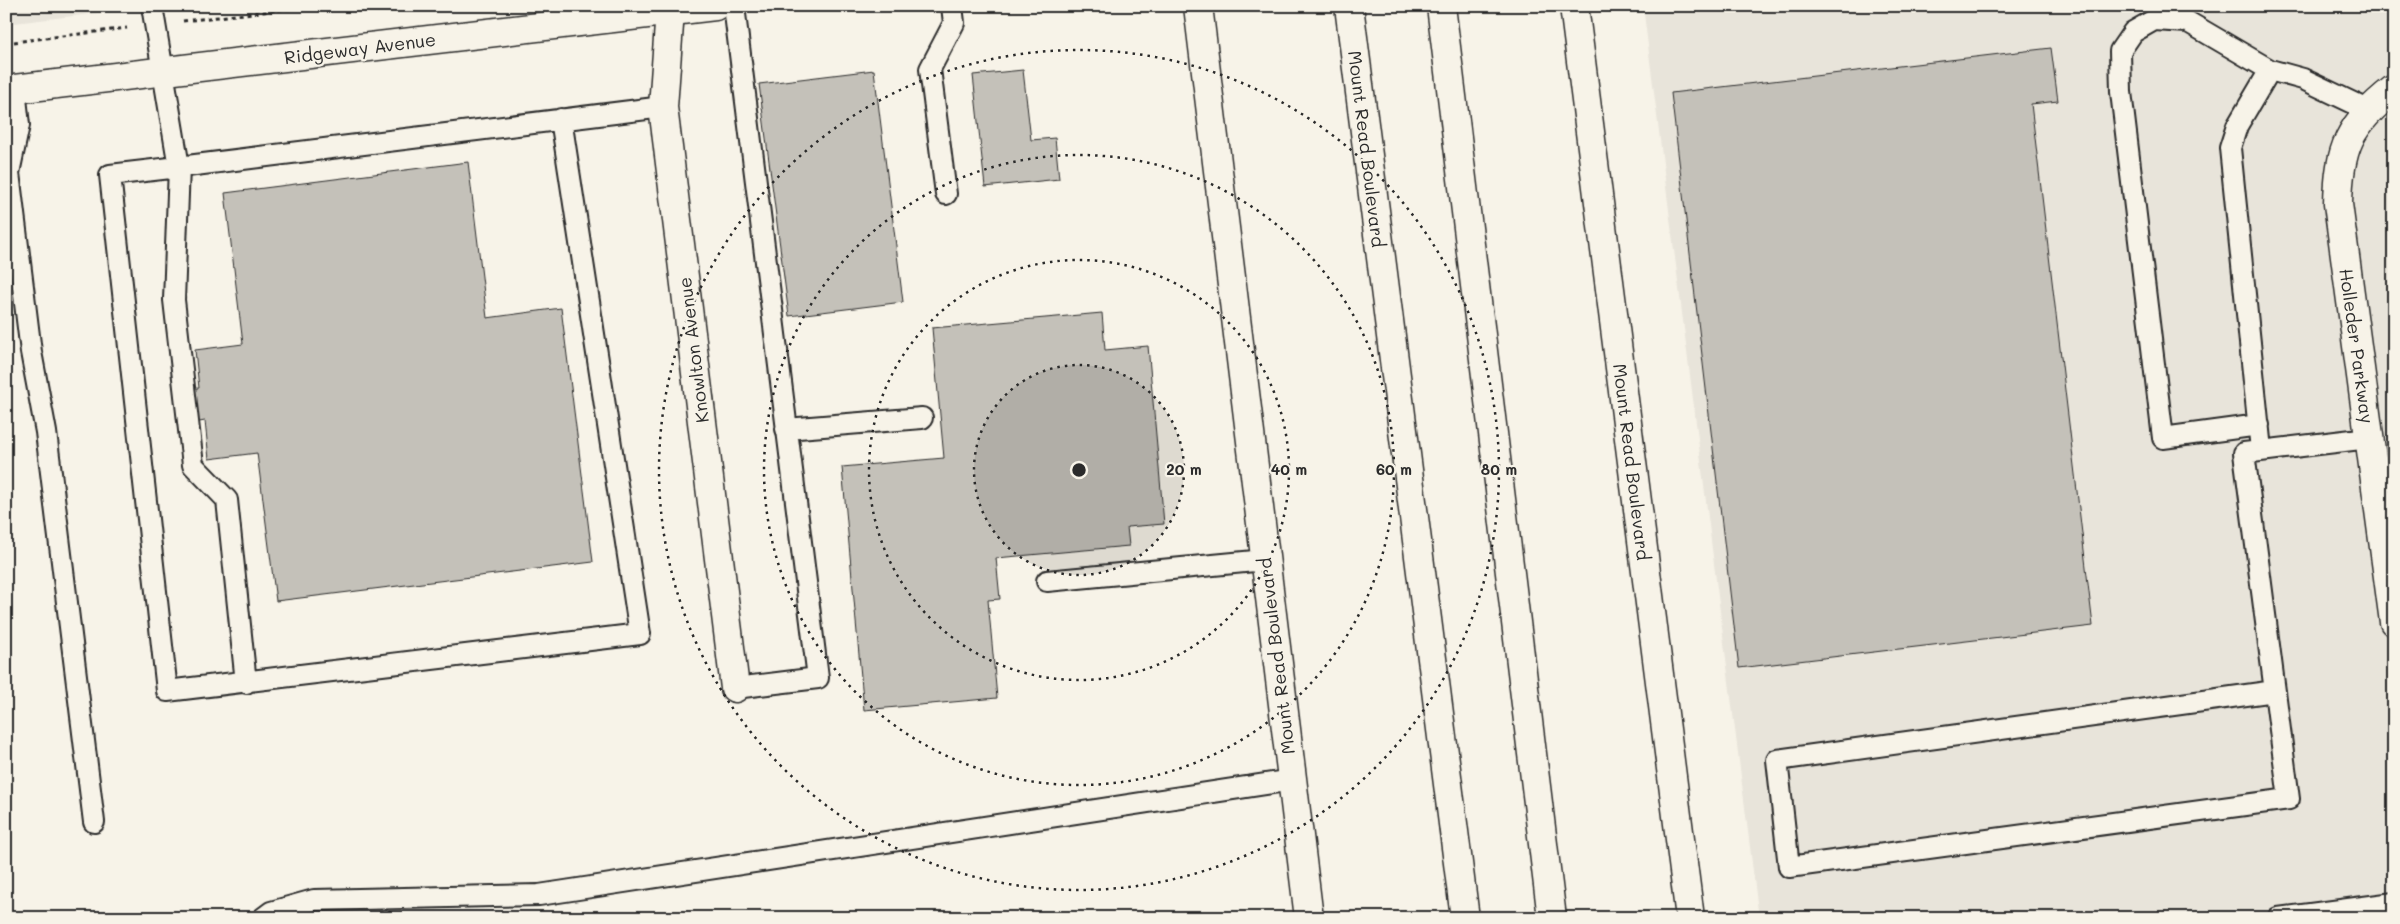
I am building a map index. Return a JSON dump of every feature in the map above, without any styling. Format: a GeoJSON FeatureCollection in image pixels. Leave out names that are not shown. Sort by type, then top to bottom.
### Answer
{"type":"FeatureCollection","features":[{"type":"Feature","properties":{"kind":"street","name":"Ridgeway Avenue"},"geometry":{"type":"LineString","coordinates":[[11,90],[715,6]]}},
{"type":"Feature","properties":{"kind":"street","name":"Mount Read Boulevard"},"geometry":{"type":"LineString","coordinates":[[1198,6],[1309,918]]}},
{"type":"Feature","properties":{"kind":"street","name":"Mount Read Boulevard"},"geometry":{"type":"LineString","coordinates":[[1349,6],[1464,918]]}},
{"type":"Feature","properties":{"kind":"street"},"geometry":{"type":"LineString","coordinates":[[1441,6],[1552,918]]}},
{"type":"Feature","properties":{"kind":"street","name":"Mount Read Boulevard"},"geometry":{"type":"LineString","coordinates":[[1574,6],[1690,918]]}},
{"type":"Feature","properties":{"kind":"street","name":"Knowlton Avenue"},"geometry":{"type":"LineString","coordinates":[[670,11],[663,107],[735,688]]}},
{"type":"Feature","properties":{"kind":"street","name":"Holleder Parkway"},"geometry":{"type":"LineString","coordinates":[[2394,89],[2368,110],[2355,128],[2342,152],[2338,173],[2338,204],[2369,438],[2386,509],[2394,622]]}},
{"type":"Feature","properties":{"kind":"lane"},"geometry":{"type":"LineString","coordinates":[[152,6],[179,167],[174,300],[194,465],[227,500],[246,682]]}},
{"type":"Feature","properties":{"kind":"lane"},"geometry":{"type":"LineString","coordinates":[[734,6],[818,678],[735,688]]}},
{"type":"Feature","properties":{"kind":"lane"},"geometry":{"type":"LineString","coordinates":[[946,194],[930,69],[954,23],[952,6]]}},
{"type":"Feature","properties":{"kind":"lane"},"geometry":{"type":"LineString","coordinates":[[2259,425],[2163,438],[2121,92],[2120,51],[2134,32],[2154,20],[2188,22],[2270,70],[2303,79],[2368,110]]}},
{"type":"Feature","properties":{"kind":"lane"},"geometry":{"type":"LineString","coordinates":[[2261,450],[2230,148],[2237,126],[2270,70]]}},
{"type":"Feature","properties":{"kind":"lane"},"geometry":{"type":"LineString","coordinates":[[11,90],[19,125],[8,173],[30,352],[46,432],[94,822]]}},
{"type":"Feature","properties":{"kind":"lane"},"geometry":{"type":"LineString","coordinates":[[561,119],[640,634],[167,691],[110,175],[561,119],[663,107]]}},
{"type":"Feature","properties":{"kind":"lane"},"geometry":{"type":"LineString","coordinates":[[786,429],[922,418]]}},
{"type":"Feature","properties":{"kind":"lane"},"geometry":{"type":"LineString","coordinates":[[2275,691],[1777,760],[1789,867],[2290,799],[2244,452],[2369,438]]}},
{"type":"Feature","properties":{"kind":"lane"},"geometry":{"type":"LineString","coordinates":[[1047,581],[1265,560]]}},
{"type":"Feature","properties":{"kind":"lane"},"geometry":{"type":"LineString","coordinates":[[263,918],[271,912],[314,900],[538,894],[1292,780]]}},
{"type":"Feature","properties":{"kind":"lane"},"geometry":{"type":"LineString","coordinates":[[2278,918],[2394,903]]}},
{"type":"Feature","properties":{"kind":"shaded area"},"geometry":{"type":"Polygon","coordinates":[[[6,6],[157,6],[6,24],[6,6]]]}},
{"type":"Feature","properties":{"kind":"shaded area"},"geometry":{"type":"Polygon","coordinates":[[[1643,6],[2394,6],[2394,918],[1759,918],[1643,6]]]}},
{"type":"Feature","properties":{"kind":"building"},"geometry":{"type":"Polygon","coordinates":[[[2051,48],[2058,101],[2031,104],[2093,626],[1739,668],[1671,93],[2051,48]]]}},
{"type":"Feature","properties":{"kind":"building"},"geometry":{"type":"Polygon","coordinates":[[[874,70],[903,302],[789,316],[759,84],[874,70]]]}},
{"type":"Feature","properties":{"kind":"building"},"geometry":{"type":"Polygon","coordinates":[[[1023,70],[1031,140],[1055,138],[1059,179],[985,187],[973,75],[1023,70]]]}},
{"type":"Feature","properties":{"kind":"building"},"geometry":{"type":"Polygon","coordinates":[[[468,162],[487,318],[561,308],[593,562],[276,601],[257,453],[209,459],[205,421],[188,424],[184,389],[199,388],[195,350],[243,344],[225,193],[468,162]]]}},
{"type":"Feature","properties":{"kind":"building"},"geometry":{"type":"Polygon","coordinates":[[[1102,313],[1105,350],[1148,346],[1164,524],[1127,527],[1129,546],[996,558],[1000,599],[988,600],[997,698],[864,710],[842,467],[944,458],[932,328],[1102,313]]]}}]}
